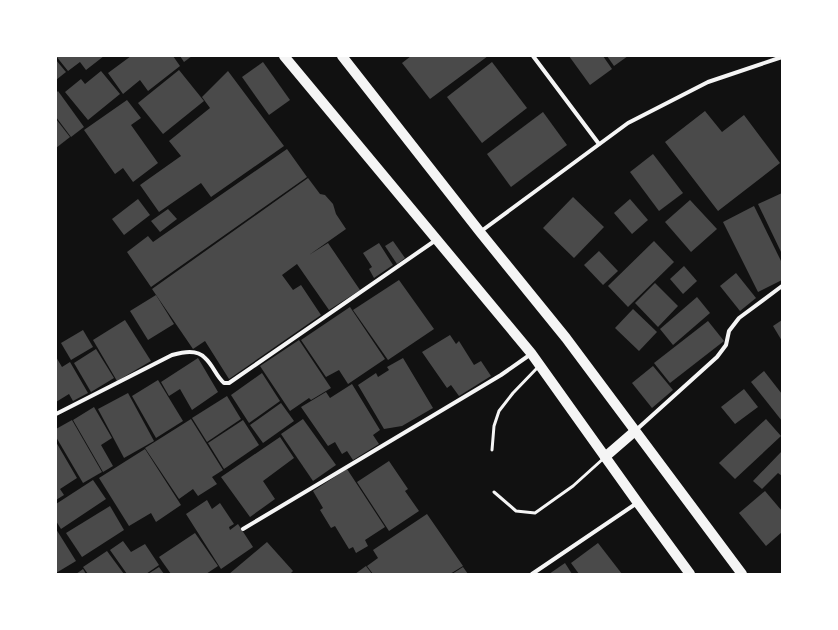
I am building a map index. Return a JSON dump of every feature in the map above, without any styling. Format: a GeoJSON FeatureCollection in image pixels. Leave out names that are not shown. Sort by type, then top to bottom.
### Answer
{"type":"FeatureCollection","features":[{"type":"Feature","properties":{"kind":"main road"},"geometry":{"type":"LineString","coordinates":[[284,56],[531,353],[690,574]]}},
{"type":"Feature","properties":{"kind":"main road"},"geometry":{"type":"LineString","coordinates":[[342,56],[480,232],[566,338],[742,574]]}},
{"type":"Feature","properties":{"kind":"main road"},"geometry":{"type":"LineString","coordinates":[[605,457],[635,431]]}},
{"type":"Feature","properties":{"kind":"street"},"geometry":{"type":"LineString","coordinates":[[532,56],[599,144]]}},
{"type":"Feature","properties":{"kind":"street"},"geometry":{"type":"LineString","coordinates":[[480,232],[628,123],[708,82],[782,57]]}},
{"type":"Feature","properties":{"kind":"street"},"geometry":{"type":"LineString","coordinates":[[56,414],[172,355],[186,352],[194,352],[205,357],[220,380],[224,383],[229,383],[437,239]]}},
{"type":"Feature","properties":{"kind":"street"},"geometry":{"type":"LineString","coordinates":[[635,431],[717,357],[726,345],[729,331],[739,318],[782,286]]}},
{"type":"Feature","properties":{"kind":"street"},"geometry":{"type":"LineString","coordinates":[[243,528],[501,375],[531,353]]}},
{"type":"Feature","properties":{"kind":"street"},"geometry":{"type":"LineString","coordinates":[[532,574],[638,503]]}},
{"type":"Feature","properties":{"kind":"lane"},"geometry":{"type":"LineString","coordinates":[[492,450],[494,426],[499,411],[513,393],[540,365]]}},
{"type":"Feature","properties":{"kind":"lane"},"geometry":{"type":"LineString","coordinates":[[494,492],[516,511],[535,513],[574,486],[605,457]]}},
{"type":"Feature","properties":{"kind":"building"},"geometry":{"type":"Polygon","coordinates":[[[56,56],[104,56],[86,70],[80,62],[68,71],[56,56]]]}},
{"type":"Feature","properties":{"kind":"building"},"geometry":{"type":"Polygon","coordinates":[[[131,56],[173,56],[180,66],[148,91],[140,80],[123,94],[108,73],[131,56]]]}},
{"type":"Feature","properties":{"kind":"building"},"geometry":{"type":"Polygon","coordinates":[[[180,56],[192,56],[184,62],[180,56]]]}},
{"type":"Feature","properties":{"kind":"building"},"geometry":{"type":"Polygon","coordinates":[[[411,56],[488,56],[430,99],[402,63],[411,56]]]}},
{"type":"Feature","properties":{"kind":"building"},"geometry":{"type":"Polygon","coordinates":[[[569,56],[603,56],[612,69],[590,85],[569,56]]]}},
{"type":"Feature","properties":{"kind":"building"},"geometry":{"type":"Polygon","coordinates":[[[607,56],[628,56],[614,66],[607,56]]]}},
{"type":"Feature","properties":{"kind":"building"},"geometry":{"type":"Polygon","coordinates":[[[56,60],[66,72],[56,80],[56,60]]]}},
{"type":"Feature","properties":{"kind":"building"},"geometry":{"type":"Polygon","coordinates":[[[263,62],[290,100],[269,115],[242,77],[263,62]]]}},
{"type":"Feature","properties":{"kind":"building"},"geometry":{"type":"Polygon","coordinates":[[[492,62],[527,108],[482,143],[447,97],[492,62]]]}},
{"type":"Feature","properties":{"kind":"building"},"geometry":{"type":"Polygon","coordinates":[[[179,70],[204,101],[163,134],[138,103],[179,70]]]}},
{"type":"Feature","properties":{"kind":"building"},"geometry":{"type":"Polygon","coordinates":[[[101,71],[120,94],[88,120],[65,92],[81,79],[85,84],[101,71]]]}},
{"type":"Feature","properties":{"kind":"building"},"geometry":{"type":"Polygon","coordinates":[[[228,71],[284,146],[211,197],[201,183],[159,212],[140,185],[181,156],[169,141],[210,108],[202,97],[228,71]]]}},
{"type":"Feature","properties":{"kind":"building"},"geometry":{"type":"Polygon","coordinates":[[[58,91],[84,127],[71,137],[56,117],[56,93],[58,91]]]}},
{"type":"Feature","properties":{"kind":"building"},"geometry":{"type":"Polygon","coordinates":[[[127,100],[141,118],[131,125],[158,163],[133,182],[123,168],[115,174],[84,130],[127,100]]]}},
{"type":"Feature","properties":{"kind":"building"},"geometry":{"type":"Polygon","coordinates":[[[705,111],[722,132],[744,115],[780,163],[718,211],[665,142],[705,111]]]}},
{"type":"Feature","properties":{"kind":"building"},"geometry":{"type":"Polygon","coordinates":[[[543,112],[567,145],[511,187],[487,154],[543,112]]]}},
{"type":"Feature","properties":{"kind":"building"},"geometry":{"type":"Polygon","coordinates":[[[56,119],[70,137],[56,148],[56,119]]]}},
{"type":"Feature","properties":{"kind":"building"},"geometry":{"type":"Polygon","coordinates":[[[287,149],[307,177],[151,287],[127,252],[148,236],[153,242],[287,149]]]}},
{"type":"Feature","properties":{"kind":"building"},"geometry":{"type":"Polygon","coordinates":[[[653,154],[683,193],[659,211],[630,172],[653,154]]]}},
{"type":"Feature","properties":{"kind":"building"},"geometry":{"type":"Polygon","coordinates":[[[308,178],[320,194],[325,195],[333,204],[336,214],[346,229],[309,255],[328,243],[360,290],[329,310],[297,264],[282,275],[293,290],[301,285],[321,315],[229,379],[205,341],[193,349],[152,289],[308,178]]]}},
{"type":"Feature","properties":{"kind":"building"},"geometry":{"type":"Polygon","coordinates":[[[782,193],[782,254],[758,204],[782,193]]]}},
{"type":"Feature","properties":{"kind":"building"},"geometry":{"type":"Polygon","coordinates":[[[573,197],[604,227],[574,258],[543,228],[573,197]]]}},
{"type":"Feature","properties":{"kind":"building"},"geometry":{"type":"Polygon","coordinates":[[[138,199],[150,215],[124,235],[112,219],[138,199]]]}},
{"type":"Feature","properties":{"kind":"building"},"geometry":{"type":"Polygon","coordinates":[[[630,199],[648,220],[632,234],[614,213],[630,199]]]}},
{"type":"Feature","properties":{"kind":"building"},"geometry":{"type":"Polygon","coordinates":[[[690,200],[717,229],[691,252],[665,222],[690,200]]]}},
{"type":"Feature","properties":{"kind":"building"},"geometry":{"type":"Polygon","coordinates":[[[754,206],[782,263],[782,280],[758,292],[723,222],[754,206]]]}},
{"type":"Feature","properties":{"kind":"building"},"geometry":{"type":"Polygon","coordinates":[[[168,209],[177,219],[160,232],[151,221],[168,209]]]}},
{"type":"Feature","properties":{"kind":"building"},"geometry":{"type":"Polygon","coordinates":[[[393,241],[405,258],[397,264],[385,246],[393,241]]]}},
{"type":"Feature","properties":{"kind":"building"},"geometry":{"type":"Polygon","coordinates":[[[654,241],[674,262],[628,307],[608,286],[654,241]]]}},
{"type":"Feature","properties":{"kind":"building"},"geometry":{"type":"Polygon","coordinates":[[[379,243],[393,265],[374,278],[369,269],[372,267],[363,253],[379,243]]]}},
{"type":"Feature","properties":{"kind":"building"},"geometry":{"type":"Polygon","coordinates":[[[599,251],[618,271],[603,285],[584,265],[599,251]]]}},
{"type":"Feature","properties":{"kind":"building"},"geometry":{"type":"Polygon","coordinates":[[[684,266],[697,281],[683,294],[670,279],[684,266]]]}},
{"type":"Feature","properties":{"kind":"building"},"geometry":{"type":"Polygon","coordinates":[[[736,273],[756,298],[740,311],[720,286],[736,273]]]}},
{"type":"Feature","properties":{"kind":"building"},"geometry":{"type":"Polygon","coordinates":[[[399,280],[434,329],[388,360],[353,310],[399,280]]]}},
{"type":"Feature","properties":{"kind":"building"},"geometry":{"type":"Polygon","coordinates":[[[655,283],[678,306],[658,327],[635,303],[655,283]]]}},
{"type":"Feature","properties":{"kind":"building"},"geometry":{"type":"Polygon","coordinates":[[[156,295],[174,324],[148,340],[130,311],[156,295]]]}},
{"type":"Feature","properties":{"kind":"building"},"geometry":{"type":"Polygon","coordinates":[[[697,297],[710,313],[673,345],[660,329],[697,297]]]}},
{"type":"Feature","properties":{"kind":"building"},"geometry":{"type":"Polygon","coordinates":[[[350,307],[385,359],[348,384],[339,370],[326,377],[301,340],[350,307]]]}},
{"type":"Feature","properties":{"kind":"building"},"geometry":{"type":"Polygon","coordinates":[[[633,309],[657,332],[639,351],[615,328],[633,309]]]}},
{"type":"Feature","properties":{"kind":"building"},"geometry":{"type":"Polygon","coordinates":[[[125,320],[151,361],[117,381],[93,340],[125,320]]]}},
{"type":"Feature","properties":{"kind":"building"},"geometry":{"type":"Polygon","coordinates":[[[782,320],[782,341],[773,326],[782,320]]]}},
{"type":"Feature","properties":{"kind":"building"},"geometry":{"type":"Polygon","coordinates":[[[708,321],[724,341],[670,383],[654,363],[708,321]]]}},
{"type":"Feature","properties":{"kind":"building"},"geometry":{"type":"Polygon","coordinates":[[[83,330],[93,347],[71,360],[61,343],[83,330]]]}},
{"type":"Feature","properties":{"kind":"building"},"geometry":{"type":"Polygon","coordinates":[[[450,335],[456,344],[459,341],[474,365],[481,361],[491,376],[459,396],[451,385],[447,388],[422,352],[450,335]]]}},
{"type":"Feature","properties":{"kind":"building"},"geometry":{"type":"Polygon","coordinates":[[[299,340],[331,388],[311,400],[309,398],[290,411],[260,366],[299,340]]]}},
{"type":"Feature","properties":{"kind":"building"},"geometry":{"type":"Polygon","coordinates":[[[96,349],[114,378],[91,392],[74,363],[96,349]]]}},
{"type":"Feature","properties":{"kind":"building"},"geometry":{"type":"Polygon","coordinates":[[[56,357],[62,367],[70,362],[88,393],[73,401],[69,394],[56,402],[56,357]]]}},
{"type":"Feature","properties":{"kind":"building"},"geometry":{"type":"Polygon","coordinates":[[[198,358],[218,392],[192,410],[180,389],[169,396],[161,382],[198,358]]]}},
{"type":"Feature","properties":{"kind":"building"},"geometry":{"type":"Polygon","coordinates":[[[403,358],[433,408],[402,426],[384,429],[358,385],[376,373],[378,377],[389,370],[387,367],[403,358]]]}},
{"type":"Feature","properties":{"kind":"building"},"geometry":{"type":"Polygon","coordinates":[[[653,366],[673,390],[652,408],[632,383],[653,366]]]}},
{"type":"Feature","properties":{"kind":"building"},"geometry":{"type":"Polygon","coordinates":[[[764,371],[782,394],[782,421],[751,382],[764,371]]]}},
{"type":"Feature","properties":{"kind":"building"},"geometry":{"type":"Polygon","coordinates":[[[262,373],[280,401],[249,423],[231,395],[262,373]]]}},
{"type":"Feature","properties":{"kind":"building"},"geometry":{"type":"Polygon","coordinates":[[[158,380],[183,421],[156,438],[132,396],[158,380]]]}},
{"type":"Feature","properties":{"kind":"building"},"geometry":{"type":"Polygon","coordinates":[[[352,384],[380,430],[373,435],[379,444],[353,460],[347,451],[342,454],[335,442],[328,446],[301,407],[326,392],[330,398],[352,384]]]}},
{"type":"Feature","properties":{"kind":"building"},"geometry":{"type":"Polygon","coordinates":[[[744,389],[758,407],[735,424],[721,407],[744,389]]]}},
{"type":"Feature","properties":{"kind":"building"},"geometry":{"type":"Polygon","coordinates":[[[128,393],[154,441],[124,458],[98,409],[128,393]]]}},
{"type":"Feature","properties":{"kind":"building"},"geometry":{"type":"Polygon","coordinates":[[[227,396],[241,419],[207,442],[192,418],[227,396]]]}},
{"type":"Feature","properties":{"kind":"building"},"geometry":{"type":"Polygon","coordinates":[[[281,403],[294,421],[263,443],[250,425],[281,403]]]}},
{"type":"Feature","properties":{"kind":"building"},"geometry":{"type":"Polygon","coordinates":[[[94,407],[112,438],[101,445],[113,466],[103,472],[73,420],[94,407]]]}},
{"type":"Feature","properties":{"kind":"building"},"geometry":{"type":"Polygon","coordinates":[[[191,419],[223,470],[212,477],[217,484],[198,496],[193,489],[179,499],[145,448],[191,419]]]}},
{"type":"Feature","properties":{"kind":"building"},"geometry":{"type":"Polygon","coordinates":[[[303,419],[336,465],[313,481],[281,434],[303,419]]]}},
{"type":"Feature","properties":{"kind":"building"},"geometry":{"type":"Polygon","coordinates":[[[766,419],[781,436],[735,479],[719,463],[766,419]]]}},
{"type":"Feature","properties":{"kind":"building"},"geometry":{"type":"Polygon","coordinates":[[[72,420],[102,472],[83,483],[56,437],[56,429],[72,420]]]}},
{"type":"Feature","properties":{"kind":"building"},"geometry":{"type":"Polygon","coordinates":[[[243,420],[259,445],[224,469],[208,443],[243,420]]]}},
{"type":"Feature","properties":{"kind":"building"},"geometry":{"type":"Polygon","coordinates":[[[280,437],[294,458],[263,481],[275,499],[250,517],[221,477],[280,437]]]}},
{"type":"Feature","properties":{"kind":"building"},"geometry":{"type":"Polygon","coordinates":[[[56,442],[77,478],[60,489],[64,495],[56,500],[56,442]]]}},
{"type":"Feature","properties":{"kind":"building"},"geometry":{"type":"Polygon","coordinates":[[[145,449],[181,505],[156,522],[151,513],[129,526],[99,478],[145,449]]]}},
{"type":"Feature","properties":{"kind":"building"},"geometry":{"type":"Polygon","coordinates":[[[782,451],[782,476],[778,473],[762,489],[753,481],[782,451]]]}},
{"type":"Feature","properties":{"kind":"building"},"geometry":{"type":"Polygon","coordinates":[[[389,461],[408,489],[405,491],[419,511],[389,531],[357,482],[389,461]]]}},
{"type":"Feature","properties":{"kind":"building"},"geometry":{"type":"Polygon","coordinates":[[[347,469],[385,527],[365,540],[368,546],[356,553],[353,547],[349,549],[335,526],[331,528],[320,510],[323,508],[313,491],[347,469]]]}},
{"type":"Feature","properties":{"kind":"building"},"geometry":{"type":"Polygon","coordinates":[[[93,480],[106,499],[61,529],[56,521],[56,504],[93,480]]]}},
{"type":"Feature","properties":{"kind":"building"},"geometry":{"type":"Polygon","coordinates":[[[765,491],[782,511],[782,532],[766,546],[739,513],[765,491]]]}},
{"type":"Feature","properties":{"kind":"building"},"geometry":{"type":"Polygon","coordinates":[[[207,500],[212,509],[220,503],[234,524],[229,527],[230,530],[238,524],[253,547],[221,569],[186,514],[207,500]]]}},
{"type":"Feature","properties":{"kind":"building"},"geometry":{"type":"Polygon","coordinates":[[[110,506],[124,530],[82,557],[66,533],[110,506]]]}},
{"type":"Feature","properties":{"kind":"building"},"geometry":{"type":"Polygon","coordinates":[[[427,514],[463,566],[450,574],[373,574],[367,566],[378,558],[373,550],[427,514]]]}},
{"type":"Feature","properties":{"kind":"building"},"geometry":{"type":"Polygon","coordinates":[[[56,529],[76,561],[56,573],[56,529]]]}},
{"type":"Feature","properties":{"kind":"building"},"geometry":{"type":"Polygon","coordinates":[[[195,533],[218,566],[206,574],[171,574],[159,557],[195,533]]]}},
{"type":"Feature","properties":{"kind":"building"},"geometry":{"type":"Polygon","coordinates":[[[123,541],[131,552],[145,544],[159,565],[146,574],[127,574],[110,550],[123,541]]]}},
{"type":"Feature","properties":{"kind":"building"},"geometry":{"type":"Polygon","coordinates":[[[267,542],[293,571],[290,574],[229,574],[267,542]]]}},
{"type":"Feature","properties":{"kind":"building"},"geometry":{"type":"Polygon","coordinates":[[[598,543],[622,574],[579,574],[571,563],[598,543]]]}},
{"type":"Feature","properties":{"kind":"building"},"geometry":{"type":"Polygon","coordinates":[[[107,551],[124,574],[88,574],[83,567],[107,551]]]}},
{"type":"Feature","properties":{"kind":"building"},"geometry":{"type":"Polygon","coordinates":[[[565,563],[572,574],[549,574],[565,563]]]}},
{"type":"Feature","properties":{"kind":"building"},"geometry":{"type":"Polygon","coordinates":[[[366,566],[372,574],[355,574],[366,566]]]}},
{"type":"Feature","properties":{"kind":"building"},"geometry":{"type":"Polygon","coordinates":[[[159,567],[164,574],[148,574],[159,567]]]}},
{"type":"Feature","properties":{"kind":"building"},"geometry":{"type":"Polygon","coordinates":[[[463,567],[468,574],[452,574],[463,567]]]}},
{"type":"Feature","properties":{"kind":"building"},"geometry":{"type":"Polygon","coordinates":[[[83,569],[86,574],[76,574],[83,569]]]}}]}
